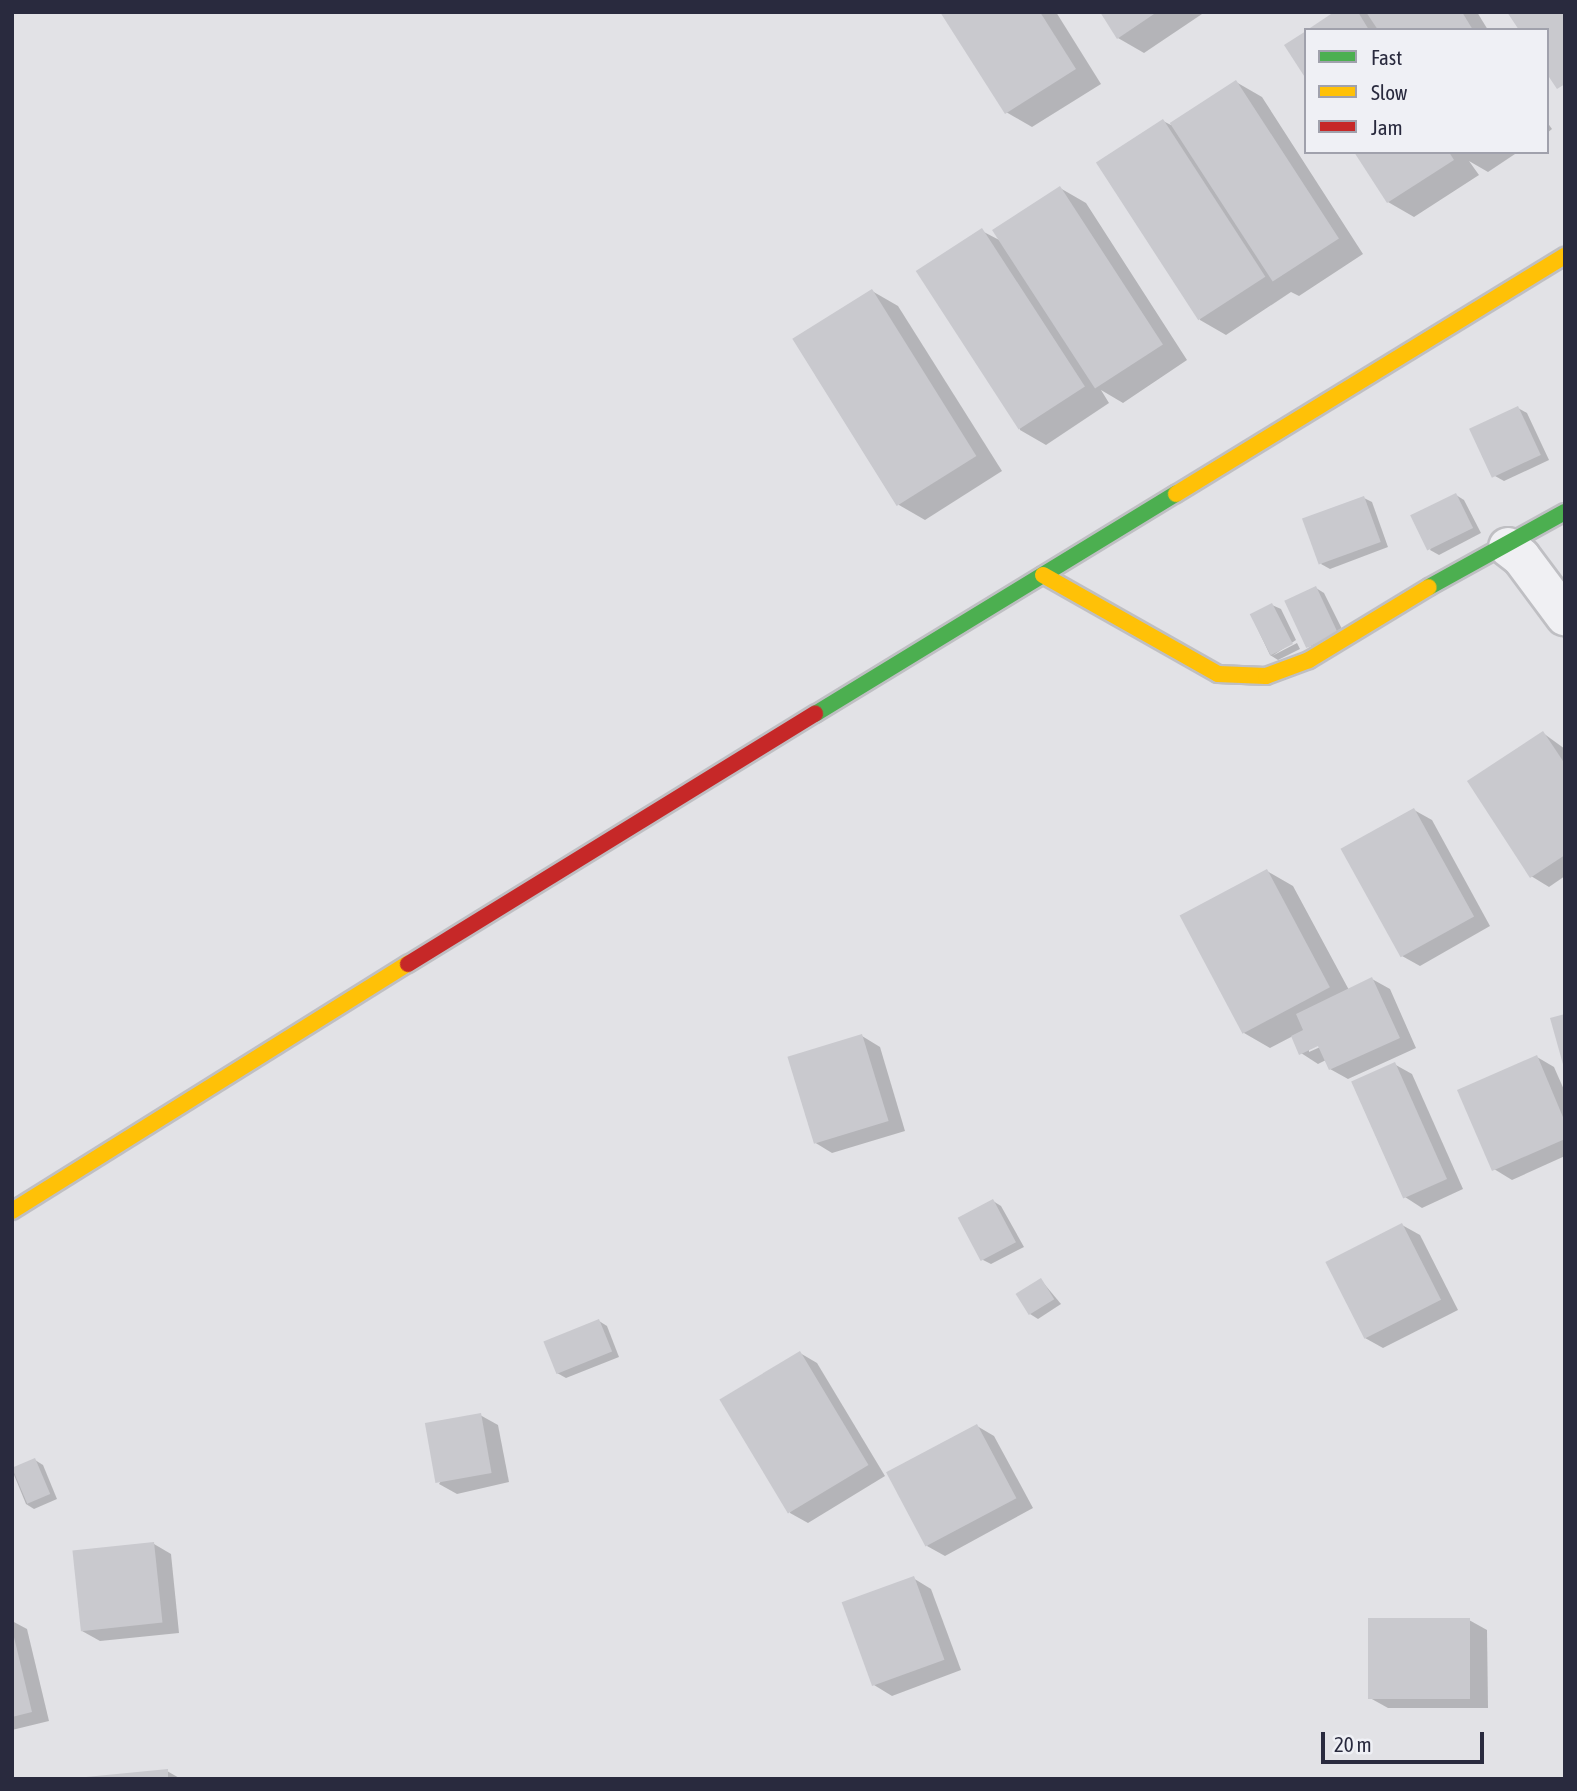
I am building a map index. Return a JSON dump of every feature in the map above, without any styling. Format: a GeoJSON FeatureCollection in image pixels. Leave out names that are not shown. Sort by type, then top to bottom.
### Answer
{"type":"FeatureCollection","features":[{"type":"Feature","properties":{"kind":"main road"},"geometry":{"type":"LineString","coordinates":[[12,1211],[1565,256]]}},
{"type":"Feature","properties":{"kind":"main road"},"geometry":{"type":"LineString","coordinates":[[1043,575],[1218,674],[1266,676],[1309,660],[1494,548],[1508,547],[1565,512]]}},
{"type":"Feature","properties":{"kind":"street"},"geometry":{"type":"LineString","coordinates":[[1508,547],[1521,556],[1565,616]]}},
{"type":"Feature","properties":{"kind":"building"},"geometry":{"type":"Polygon","coordinates":[[[940,12],[1040,12],[1076,69],[1005,114],[940,12]]]}},
{"type":"Feature","properties":{"kind":"building"},"geometry":{"type":"Polygon","coordinates":[[[1100,12],[1157,12],[1117,39],[1100,12]]]}},
{"type":"Feature","properties":{"kind":"building"},"geometry":{"type":"Polygon","coordinates":[[[1334,12],[1358,12],[1368,28],[1310,28],[1334,12]]]}},
{"type":"Feature","properties":{"kind":"building"},"geometry":{"type":"Polygon","coordinates":[[[1366,12],[1462,12],[1472,28],[1377,28],[1366,12]]]}},
{"type":"Feature","properties":{"kind":"building"},"geometry":{"type":"Polygon","coordinates":[[[1507,12],[1565,12],[1565,84],[1557,89],[1549,77],[1549,28],[1518,28],[1507,12]]]}},
{"type":"Feature","properties":{"kind":"building"},"geometry":{"type":"Polygon","coordinates":[[[1304,32],[1304,76],[1284,45],[1304,32]]]}},
{"type":"Feature","properties":{"kind":"building"},"geometry":{"type":"Polygon","coordinates":[[[1236,80],[1339,239],[1273,282],[1170,123],[1236,80]]]}},
{"type":"Feature","properties":{"kind":"building"},"geometry":{"type":"Polygon","coordinates":[[[1163,119],[1265,277],[1198,320],[1096,163],[1163,119]]]}},
{"type":"Feature","properties":{"kind":"building"},"geometry":{"type":"Polygon","coordinates":[[[1355,154],[1450,154],[1454,160],[1387,203],[1355,154]]]}},
{"type":"Feature","properties":{"kind":"building"},"geometry":{"type":"Polygon","coordinates":[[[1060,186],[1163,345],[1095,389],[992,230],[1060,186]]]}},
{"type":"Feature","properties":{"kind":"building"},"geometry":{"type":"Polygon","coordinates":[[[982,228],[1085,387],[1019,430],[916,271],[982,228]]]}},
{"type":"Feature","properties":{"kind":"building"},"geometry":{"type":"Polygon","coordinates":[[[872,289],[976,456],[897,506],[792,339],[872,289]]]}},
{"type":"Feature","properties":{"kind":"building"},"geometry":{"type":"Polygon","coordinates":[[[1518,406],[1541,455],[1492,478],[1469,429],[1518,406]]]}},
{"type":"Feature","properties":{"kind":"building"},"geometry":{"type":"Polygon","coordinates":[[[1456,493],[1473,528],[1427,550],[1410,515],[1456,493]]]}},
{"type":"Feature","properties":{"kind":"building"},"geometry":{"type":"Polygon","coordinates":[[[1364,496],[1381,542],[1319,565],[1302,519],[1364,496]]]}},
{"type":"Feature","properties":{"kind":"building"},"geometry":{"type":"Polygon","coordinates":[[[1316,586],[1338,633],[1306,648],[1284,601],[1316,586]]]}},
{"type":"Feature","properties":{"kind":"building"},"geometry":{"type":"Polygon","coordinates":[[[1272,603],[1293,644],[1271,655],[1250,614],[1272,603]]]}},
{"type":"Feature","properties":{"kind":"building"},"geometry":{"type":"Polygon","coordinates":[[[1543,731],[1565,764],[1565,855],[1530,878],[1467,781],[1543,731]]]}},
{"type":"Feature","properties":{"kind":"building"},"geometry":{"type":"Polygon","coordinates":[[[1414,808],[1474,916],[1401,957],[1341,849],[1414,808]]]}},
{"type":"Feature","properties":{"kind":"building"},"geometry":{"type":"Polygon","coordinates":[[[1267,869],[1330,987],[1242,1034],[1180,915],[1267,869]]]}},
{"type":"Feature","properties":{"kind":"building"},"geometry":{"type":"Polygon","coordinates":[[[1372,977],[1400,1038],[1329,1070],[1318,1046],[1299,1055],[1291,1036],[1303,1030],[1296,1014],[1372,977]]]}},
{"type":"Feature","properties":{"kind":"building"},"geometry":{"type":"Polygon","coordinates":[[[1565,1014],[1565,1067],[1564,1068],[1550,1018],[1565,1014]]]}},
{"type":"Feature","properties":{"kind":"building"},"geometry":{"type":"Polygon","coordinates":[[[862,1034],[889,1121],[814,1144],[787,1057],[862,1034]]]}},
{"type":"Feature","properties":{"kind":"building"},"geometry":{"type":"Polygon","coordinates":[[[1537,1055],[1565,1122],[1565,1139],[1492,1171],[1457,1090],[1537,1055]]]}},
{"type":"Feature","properties":{"kind":"building"},"geometry":{"type":"Polygon","coordinates":[[[1395,1062],[1447,1179],[1403,1198],[1351,1082],[1395,1062]]]}},
{"type":"Feature","properties":{"kind":"building"},"geometry":{"type":"Polygon","coordinates":[[[993,1199],[1016,1242],[981,1261],[958,1218],[993,1199]]]}},
{"type":"Feature","properties":{"kind":"building"},"geometry":{"type":"Polygon","coordinates":[[[1402,1223],[1441,1300],[1364,1339],[1325,1262],[1402,1223]]]}},
{"type":"Feature","properties":{"kind":"building"},"geometry":{"type":"Polygon","coordinates":[[[1041,1278],[1054,1299],[1029,1315],[1016,1294],[1041,1278]]]}},
{"type":"Feature","properties":{"kind":"building"},"geometry":{"type":"Polygon","coordinates":[[[599,1319],[612,1351],[556,1374],[543,1341],[599,1319]]]}},
{"type":"Feature","properties":{"kind":"building"},"geometry":{"type":"Polygon","coordinates":[[[800,1351],[869,1465],[788,1513],[719,1399],[800,1351]]]}},
{"type":"Feature","properties":{"kind":"building"},"geometry":{"type":"Polygon","coordinates":[[[481,1413],[492,1473],[435,1483],[425,1423],[481,1413]]]}},
{"type":"Feature","properties":{"kind":"building"},"geometry":{"type":"Polygon","coordinates":[[[977,1424],[1016,1498],[925,1547],[886,1472],[977,1424]]]}},
{"type":"Feature","properties":{"kind":"building"},"geometry":{"type":"Polygon","coordinates":[[[35,1458],[50,1494],[27,1504],[12,1468],[35,1458]]]}},
{"type":"Feature","properties":{"kind":"building"},"geometry":{"type":"Polygon","coordinates":[[[154,1542],[162,1623],[81,1631],[72,1551],[154,1542]]]}},
{"type":"Feature","properties":{"kind":"building"},"geometry":{"type":"Polygon","coordinates":[[[914,1576],[944,1660],[872,1686],[842,1602],[914,1576]]]}},
{"type":"Feature","properties":{"kind":"building"},"geometry":{"type":"Polygon","coordinates":[[[1368,1618],[1470,1618],[1470,1699],[1368,1699],[1368,1618]]]}},
{"type":"Feature","properties":{"kind":"building"},"geometry":{"type":"Polygon","coordinates":[[[12,1634],[32,1712],[12,1717],[12,1634]]]}},
{"type":"Feature","properties":{"kind":"building"},"geometry":{"type":"Polygon","coordinates":[[[168,1769],[168,1779],[86,1779],[86,1777],[168,1769]]]}},
{"type":"Feature","properties":{"kind":"traffic: fast"},"geometry":{"type":"LineString","coordinates":[[815,714],[1176,494]]}},
{"type":"Feature","properties":{"kind":"traffic: fast"},"geometry":{"type":"LineString","coordinates":[[1429,587],[1565,512]]}},
{"type":"Feature","properties":{"kind":"traffic: slow"},"geometry":{"type":"LineString","coordinates":[[1176,494],[1565,256]]}},
{"type":"Feature","properties":{"kind":"traffic: slow"},"geometry":{"type":"LineString","coordinates":[[1043,575],[1218,674],[1266,676],[1309,660],[1429,587]]}},
{"type":"Feature","properties":{"kind":"traffic: slow"},"geometry":{"type":"LineString","coordinates":[[12,1211],[408,964]]}},
{"type":"Feature","properties":{"kind":"traffic: jam"},"geometry":{"type":"LineString","coordinates":[[408,964],[815,714]]}}]}
